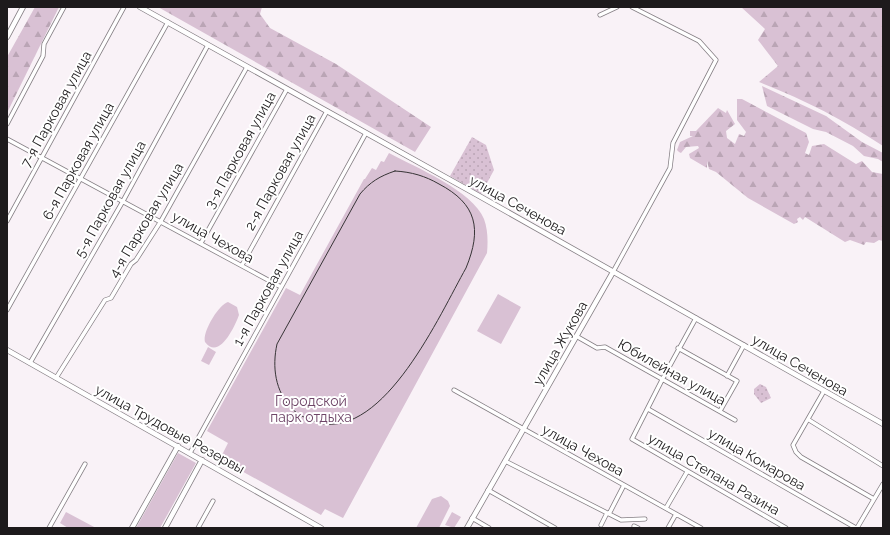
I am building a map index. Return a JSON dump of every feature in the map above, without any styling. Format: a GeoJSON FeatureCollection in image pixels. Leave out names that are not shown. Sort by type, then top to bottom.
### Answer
{"type":"FeatureCollection","features":[{"type":"Feature","properties":{"kind":"main road"},"geometry":{"type":"LineString","coordinates":[[7,37],[23,7]]}},
{"type":"Feature","properties":{"kind":"main road","name":"улица Сеченова"},"geometry":{"type":"LineString","coordinates":[[140,7],[883,424]]}},
{"type":"Feature","properties":{"kind":"main road","name":"улица Жукова"},"geometry":{"type":"LineString","coordinates":[[467,528],[613,272]]}},
{"type":"Feature","properties":{"kind":"main road","name":"улица Трудовые Резервы"},"geometry":{"type":"LineString","coordinates":[[7,350],[321,528]]}},
{"type":"Feature","properties":{"kind":"main road"},"geometry":{"type":"LineString","coordinates":[[132,528],[178,446]]}},
{"type":"Feature","properties":{"kind":"main road"},"geometry":{"type":"LineString","coordinates":[[165,528],[202,460]]}},
{"type":"Feature","properties":{"kind":"street"},"geometry":{"type":"LineString","coordinates":[[7,124],[42,56],[44,44],[64,7]]}},
{"type":"Feature","properties":{"kind":"street","name":"7-я Парковая улица"},"geometry":{"type":"LineString","coordinates":[[7,221],[124,7]]}},
{"type":"Feature","properties":{"kind":"street"},"geometry":{"type":"LineString","coordinates":[[600,15],[617,7]]}},
{"type":"Feature","properties":{"kind":"street","name":"улица Жукова"},"geometry":{"type":"LineString","coordinates":[[613,272],[670,168],[673,143],[716,60],[698,41],[632,7]]}},
{"type":"Feature","properties":{"kind":"street","name":"6-я Парковая улица"},"geometry":{"type":"LineString","coordinates":[[7,310],[168,22]]}},
{"type":"Feature","properties":{"kind":"street","name":"5-я Парковая улица"},"geometry":{"type":"LineString","coordinates":[[30,363],[123,200],[208,45]]}},
{"type":"Feature","properties":{"kind":"street","name":"4-я Парковая улица"},"geometry":{"type":"LineString","coordinates":[[56,378],[105,300],[111,298],[131,264],[136,260],[161,221],[247,67]]}},
{"type":"Feature","properties":{"kind":"street","name":"3-я Парковая улица"},"geometry":{"type":"LineString","coordinates":[[201,243],[286,88]]}},
{"type":"Feature","properties":{"kind":"street","name":"2-я Парковая улица"},"geometry":{"type":"LineString","coordinates":[[242,265],[327,111]]}},
{"type":"Feature","properties":{"kind":"street","name":"1-я Парковая улица"},"geometry":{"type":"LineString","coordinates":[[190,453],[366,133]]}},
{"type":"Feature","properties":{"kind":"street","name":"улица Чехова"},"geometry":{"type":"LineString","coordinates":[[7,139],[80,180],[123,200],[281,287]]}},
{"type":"Feature","properties":{"kind":"street"},"geometry":{"type":"LineString","coordinates":[[648,409],[678,348],[696,318]]}},
{"type":"Feature","properties":{"kind":"street","name":"Юбилейная улица"},"geometry":{"type":"LineString","coordinates":[[576,336],[596,348],[605,347],[663,378],[735,420]]}},
{"type":"Feature","properties":{"kind":"street"},"geometry":{"type":"LineString","coordinates":[[727,376],[744,345]]}},
{"type":"Feature","properties":{"kind":"street"},"geometry":{"type":"LineString","coordinates":[[678,348],[737,381],[720,411]]}},
{"type":"Feature","properties":{"kind":"street","name":"улица Чехова"},"geometry":{"type":"LineString","coordinates":[[454,390],[701,528]]}},
{"type":"Feature","properties":{"kind":"street"},"geometry":{"type":"LineString","coordinates":[[824,391],[809,420],[793,445],[796,452],[874,499]]}},
{"type":"Feature","properties":{"kind":"street","name":"улица Степана Разина"},"geometry":{"type":"LineString","coordinates":[[648,409],[632,439],[786,528]]}},
{"type":"Feature","properties":{"kind":"street","name":"улица Комарова"},"geometry":{"type":"LineString","coordinates":[[648,409],[856,528]]}},
{"type":"Feature","properties":{"kind":"street"},"geometry":{"type":"LineString","coordinates":[[809,420],[883,466]]}},
{"type":"Feature","properties":{"kind":"street"},"geometry":{"type":"LineString","coordinates":[[505,461],[621,520],[645,519]]}},
{"type":"Feature","properties":{"kind":"street"},"geometry":{"type":"LineString","coordinates":[[49,528],[85,464]]}},
{"type":"Feature","properties":{"kind":"street"},"geometry":{"type":"LineString","coordinates":[[666,508],[687,472]]}},
{"type":"Feature","properties":{"kind":"street"},"geometry":{"type":"LineString","coordinates":[[856,528],[883,484]]}},
{"type":"Feature","properties":{"kind":"street"},"geometry":{"type":"LineString","coordinates":[[601,525],[624,485]]}},
{"type":"Feature","properties":{"kind":"street"},"geometry":{"type":"LineString","coordinates":[[488,490],[556,528]]}},
{"type":"Feature","properties":{"kind":"street"},"geometry":{"type":"LineString","coordinates":[[198,528],[213,500]]}},
{"type":"Feature","properties":{"kind":"street"},"geometry":{"type":"LineString","coordinates":[[668,528],[676,514]]}},
{"type":"Feature","properties":{"kind":"street"},"geometry":{"type":"LineString","coordinates":[[472,518],[490,528]]}},
{"type":"Feature","properties":{"kind":"green space"},"geometry":{"type":"Polygon","coordinates":[[[35,7],[59,7],[7,113],[7,57],[35,7]]]}},
{"type":"Feature","properties":{"kind":"green space"},"geometry":{"type":"Polygon","coordinates":[[[158,7],[262,7],[260,14],[270,28],[336,64],[431,127],[415,152],[158,7]]]}},
{"type":"Feature","properties":{"kind":"green space"},"geometry":{"type":"Polygon","coordinates":[[[741,7],[883,7],[883,146],[853,127],[823,111],[759,82],[778,66],[758,40],[765,29],[741,7]]]}},
{"type":"Feature","properties":{"kind":"green space"},"geometry":{"type":"Polygon","coordinates":[[[762,86],[826,116],[862,142],[883,153],[883,162],[878,159],[864,156],[853,146],[826,132],[813,129],[767,106],[762,86]]]}},
{"type":"Feature","properties":{"kind":"green space"},"geometry":{"type":"Polygon","coordinates":[[[737,99],[742,99],[806,133],[809,142],[805,153],[809,155],[812,146],[824,144],[856,164],[862,161],[872,172],[883,174],[883,241],[879,240],[874,243],[866,242],[864,245],[850,240],[845,242],[805,217],[803,220],[800,217],[797,219],[798,222],[794,224],[748,198],[716,172],[709,169],[707,161],[707,168],[690,158],[689,154],[699,148],[698,146],[686,147],[681,153],[677,150],[680,142],[693,136],[690,136],[690,131],[696,131],[718,108],[726,113],[727,110],[735,124],[726,131],[727,138],[735,144],[739,134],[744,136],[746,132],[737,120],[737,99]]]}},
{"type":"Feature","properties":{"kind":"green space"},"geometry":{"type":"Polygon","coordinates":[[[472,137],[486,145],[494,170],[481,194],[450,176],[472,137]]]}},
{"type":"Feature","properties":{"kind":"green space","name":"Городской парк отдыха"},"geometry":{"type":"Polygon","coordinates":[[[389,153],[442,181],[468,199],[478,209],[484,219],[486,227],[488,245],[487,253],[343,518],[325,509],[321,515],[220,459],[228,443],[207,431],[286,288],[300,295],[364,179],[372,168],[376,170],[381,161],[384,162],[389,153]]]}},
{"type":"Feature","properties":{"kind":"green space"},"geometry":{"type":"Polygon","coordinates":[[[498,294],[521,307],[501,344],[477,331],[498,294]]]}},
{"type":"Feature","properties":{"kind":"green space"},"geometry":{"type":"Polygon","coordinates":[[[228,302],[237,307],[239,315],[226,340],[221,345],[210,347],[205,342],[208,326],[220,308],[228,302]]]}},
{"type":"Feature","properties":{"kind":"green space"},"geometry":{"type":"Polygon","coordinates":[[[208,347],[216,352],[209,365],[201,361],[208,347]]]}},
{"type":"Feature","properties":{"kind":"green space"},"geometry":{"type":"Polygon","coordinates":[[[760,384],[766,387],[771,398],[761,403],[754,394],[754,389],[760,384]]]}},
{"type":"Feature","properties":{"kind":"green space"},"geometry":{"type":"Polygon","coordinates":[[[178,453],[196,463],[160,528],[136,528],[178,453]]]}},
{"type":"Feature","properties":{"kind":"green space"},"geometry":{"type":"Polygon","coordinates":[[[441,496],[448,501],[450,506],[439,528],[416,528],[432,499],[441,496]]]}},
{"type":"Feature","properties":{"kind":"green space"},"geometry":{"type":"Polygon","coordinates":[[[66,512],[96,528],[68,528],[60,523],[66,512]]]}},
{"type":"Feature","properties":{"kind":"green space"},"geometry":{"type":"Polygon","coordinates":[[[452,512],[461,517],[454,528],[445,525],[452,512]]]}},
{"type":"Feature","properties":{"kind":"railway"},"geometry":{"type":"LineString","coordinates":[[395,171],[413,173],[429,179],[452,192],[462,200],[473,219],[475,230],[471,254],[466,268],[425,341],[408,368],[388,393],[366,412],[343,423],[319,423],[312,421],[292,409],[286,402],[278,387],[275,370],[277,344],[360,194],[376,180],[395,171]]}}]}
